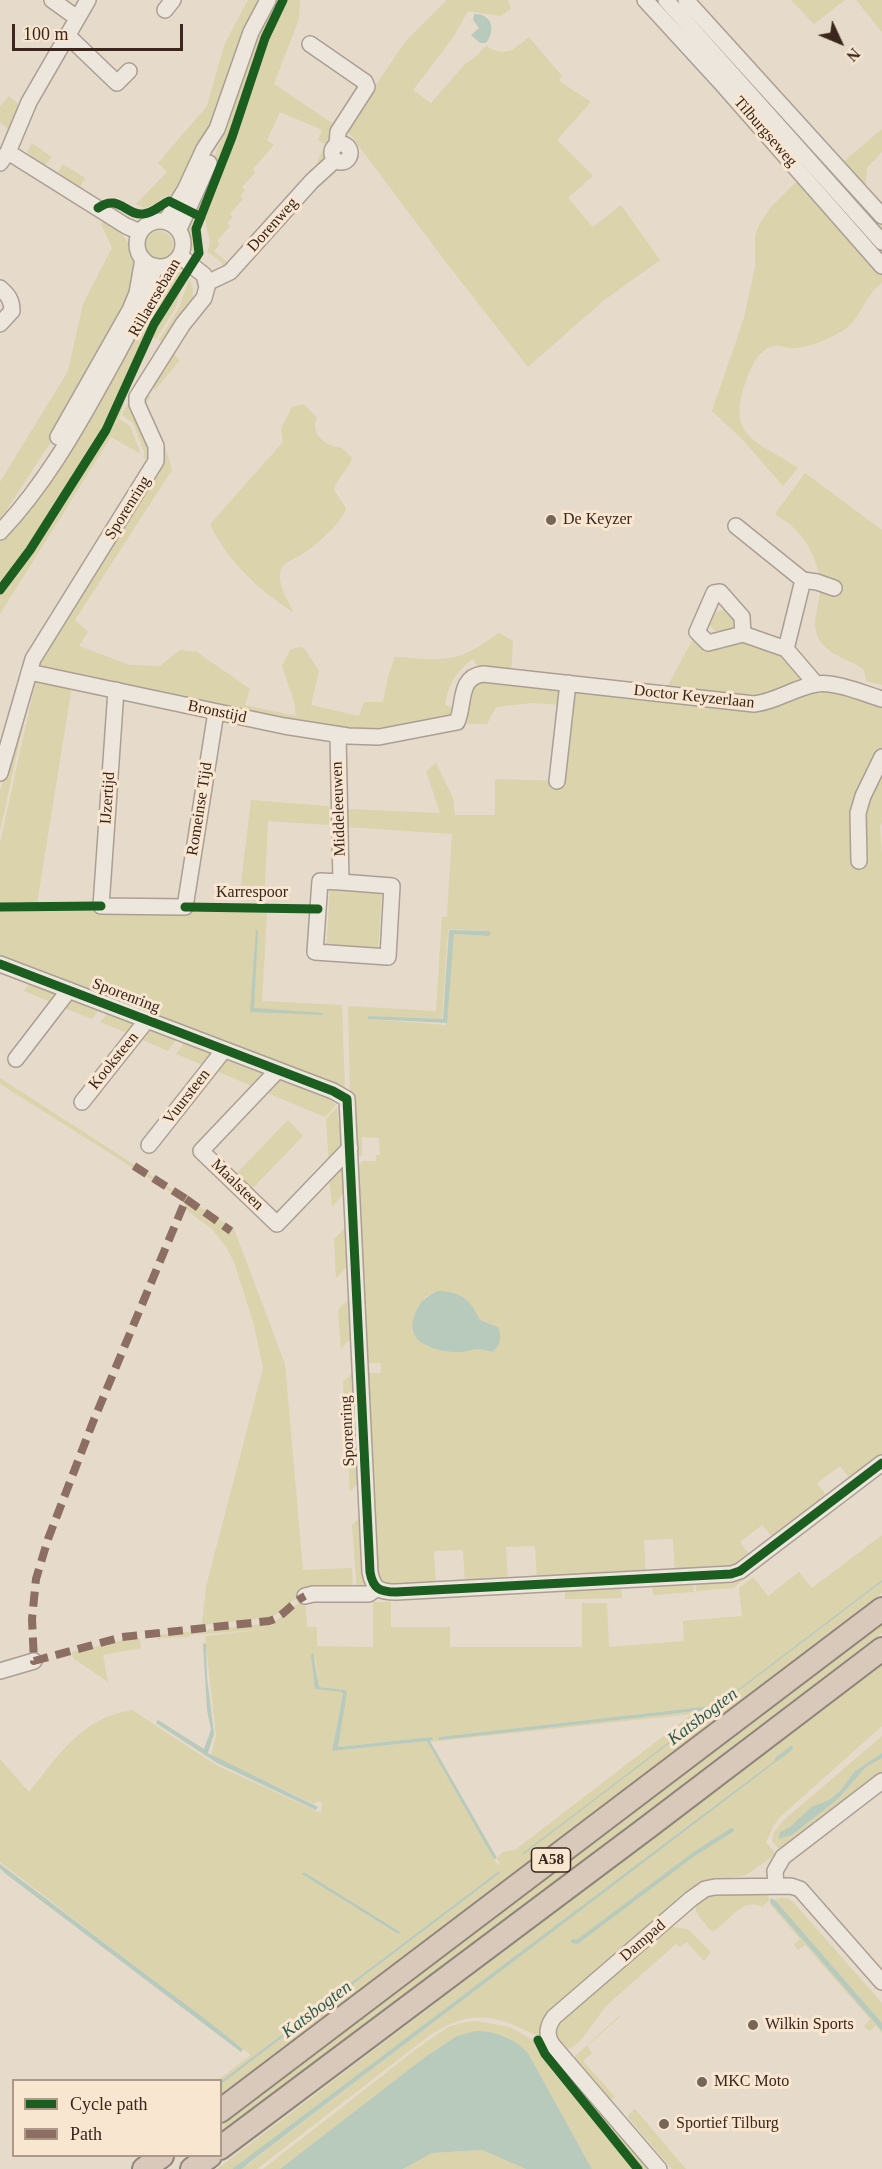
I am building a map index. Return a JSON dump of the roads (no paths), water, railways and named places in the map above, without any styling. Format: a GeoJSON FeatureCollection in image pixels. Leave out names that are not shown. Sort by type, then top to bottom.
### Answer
{"type":"FeatureCollection","features":[{"type":"Feature","properties":{"kind":"highway","name":"A58"},"geometry":{"type":"LineString","coordinates":[[222,2109],[882,1609]]}},
{"type":"Feature","properties":{"kind":"highway","name":"A58"},"geometry":{"type":"LineString","coordinates":[[222,2146],[882,1649]]}},
{"type":"Feature","properties":{"kind":"highway"},"geometry":{"type":"LineString","coordinates":[[144,2169],[161,2157]]}},
{"type":"Feature","properties":{"kind":"highway"},"geometry":{"type":"LineString","coordinates":[[192,2169],[209,2157]]}},
{"type":"Feature","properties":{"kind":"street"},"geometry":{"type":"LineString","coordinates":[[52,0],[77,18]]}},
{"type":"Feature","properties":{"kind":"street"},"geometry":{"type":"LineString","coordinates":[[88,0],[28,102],[4,157],[140,232]]}},
{"type":"Feature","properties":{"kind":"street"},"geometry":{"type":"LineString","coordinates":[[172,225],[213,153],[218,129],[251,32],[268,0]]}},
{"type":"Feature","properties":{"kind":"street","name":"Tilburgseweg"},"geometry":{"type":"LineString","coordinates":[[645,0],[882,266]]}},
{"type":"Feature","properties":{"kind":"street","name":"Tilburgseweg"},"geometry":{"type":"LineString","coordinates":[[666,0],[882,242]]}},
{"type":"Feature","properties":{"kind":"street","name":"Tilburgseweg"},"geometry":{"type":"LineString","coordinates":[[687,0],[882,216]]}},
{"type":"Feature","properties":{"kind":"street"},"geometry":{"type":"LineString","coordinates":[[67,36],[117,83],[129,71]]}},
{"type":"Feature","properties":{"kind":"street","name":"Dorenweg"},"geometry":{"type":"LineString","coordinates":[[207,284],[230,272],[312,182],[336,152],[338,132],[367,87],[365,82],[310,44]]}},
{"type":"Feature","properties":{"kind":"street"},"geometry":{"type":"LineString","coordinates":[[151,222],[172,225],[183,242],[180,256],[166,266],[149,263],[137,246],[140,232],[151,222]]}},
{"type":"Feature","properties":{"kind":"street"},"geometry":{"type":"LineString","coordinates":[[180,256],[204,275],[207,284]]}},
{"type":"Feature","properties":{"kind":"street","name":"Rillaersebaan"},"geometry":{"type":"LineString","coordinates":[[0,532],[21,510],[56,460],[88,408],[147,295],[149,263]]}},
{"type":"Feature","properties":{"kind":"street","name":"Sporenring"},"geometry":{"type":"LineString","coordinates":[[0,773],[33,659],[154,466],[156,447],[137,404],[137,397],[183,324],[204,297],[207,284]]}},
{"type":"Feature","properties":{"kind":"street"},"geometry":{"type":"LineString","coordinates":[[0,288],[8,295],[12,303],[12,311],[0,324]]}},
{"type":"Feature","properties":{"kind":"street"},"geometry":{"type":"LineString","coordinates":[[736,526],[803,580],[834,588]]}},
{"type":"Feature","properties":{"kind":"street"},"geometry":{"type":"LineString","coordinates":[[786,649],[803,580]]}},
{"type":"Feature","properties":{"kind":"street"},"geometry":{"type":"LineString","coordinates":[[743,634],[786,649],[816,684]]}},
{"type":"Feature","properties":{"kind":"street","name":"Bronstijd"},"geometry":{"type":"LineString","coordinates":[[29,672],[216,712],[338,735],[364,738],[406,731]]}},
{"type":"Feature","properties":{"kind":"street","name":"Doctor Keyzerlaan"},"geometry":{"type":"LineString","coordinates":[[406,731],[457,722],[467,682],[474,675],[483,674],[754,704],[765,703],[816,684],[825,683],[882,699]]}},
{"type":"Feature","properties":{"kind":"street"},"geometry":{"type":"LineString","coordinates":[[557,781],[568,683]]}},
{"type":"Feature","properties":{"kind":"street","name":"IJzertijd"},"geometry":{"type":"LineString","coordinates":[[116,690],[101,906],[185,907]]}},
{"type":"Feature","properties":{"kind":"street","name":"Romeinse Tijd"},"geometry":{"type":"LineString","coordinates":[[185,907],[216,712]]}},
{"type":"Feature","properties":{"kind":"street","name":"Middeleeuwen"},"geometry":{"type":"LineString","coordinates":[[338,735],[341,882]]}},
{"type":"Feature","properties":{"kind":"street"},"geometry":{"type":"LineString","coordinates":[[859,861],[858,813],[863,796],[882,757]]}},
{"type":"Feature","properties":{"kind":"street"},"geometry":{"type":"LineString","coordinates":[[320,881],[341,882],[392,886],[388,957],[315,952],[320,881]]}},
{"type":"Feature","properties":{"kind":"street","name":"Sporenring"},"geometry":{"type":"LineString","coordinates":[[0,964],[333,1091],[347,1099],[370,1572],[376,1589]]}},
{"type":"Feature","properties":{"kind":"street"},"geometry":{"type":"LineString","coordinates":[[16,1059],[69,990]]}},
{"type":"Feature","properties":{"kind":"street","name":"Kooksteen"},"geometry":{"type":"LineString","coordinates":[[82,1101],[147,1020]]}},
{"type":"Feature","properties":{"kind":"street","name":"Vuursteen"},"geometry":{"type":"LineString","coordinates":[[149,1145],[224,1050]]}},
{"type":"Feature","properties":{"kind":"street","name":"Maalsteen"},"geometry":{"type":"LineString","coordinates":[[278,1070],[201,1151],[277,1224],[350,1148]]}},
{"type":"Feature","properties":{"kind":"street"},"geometry":{"type":"LineString","coordinates":[[305,1596],[369,1594],[376,1589],[396,1592],[731,1574],[740,1571],[882,1463]]}},
{"type":"Feature","properties":{"kind":"street"},"geometry":{"type":"LineString","coordinates":[[0,1671],[34,1661]]}},
{"type":"Feature","properties":{"kind":"street"},"geometry":{"type":"LineString","coordinates":[[776,1886],[775,1871],[783,1857],[880,1786]]}},
{"type":"Feature","properties":{"kind":"street","name":"Dampad"},"geometry":{"type":"LineString","coordinates":[[659,2169],[549,2042],[548,2027],[554,2017],[698,1893],[715,1887],[791,1886],[800,1889],[882,1982]]}},
{"type":"Feature","properties":{"kind":"water"},"geometry":{"type":"Polygon","coordinates":[[[474,14],[485,16],[490,24],[491,33],[486,43],[480,43],[471,35],[479,28],[473,20],[474,14]]]}},
{"type":"Feature","properties":{"kind":"water"},"geometry":{"type":"Polygon","coordinates":[[[256,930],[258,931],[254,1008],[323,1013],[323,1015],[250,1012],[256,930]]]}},
{"type":"Feature","properties":{"kind":"water"},"geometry":{"type":"Polygon","coordinates":[[[449,930],[490,931],[491,934],[489,936],[454,934],[447,1023],[368,1019],[368,1016],[443,1019],[449,930]]]}},
{"type":"Feature","properties":{"kind":"water"},"geometry":{"type":"Polygon","coordinates":[[[438,1291],[446,1291],[464,1298],[473,1307],[480,1320],[498,1327],[500,1341],[495,1350],[492,1352],[478,1349],[461,1352],[439,1350],[418,1339],[412,1326],[418,1307],[429,1295],[438,1291]]]}},
{"type":"Feature","properties":{"kind":"water","name":"Katsbogten"},"geometry":{"type":"Polygon","coordinates":[[[882,1580],[882,1582],[523,1853],[882,1580]]]}},
{"type":"Feature","properties":{"kind":"water"},"geometry":{"type":"Polygon","coordinates":[[[203,1643],[206,1644],[207,1677],[214,1734],[208,1753],[318,1807],[316,1810],[217,1763],[156,1723],[158,1720],[204,1749],[211,1730],[207,1710],[203,1643]]]}},
{"type":"Feature","properties":{"kind":"water"},"geometry":{"type":"Polygon","coordinates":[[[313,1653],[319,1687],[347,1692],[338,1747],[432,1737],[430,1741],[497,1858],[494,1859],[427,1741],[332,1751],[343,1694],[315,1689],[311,1655],[313,1653]]]}},
{"type":"Feature","properties":{"kind":"water"},"geometry":{"type":"Polygon","coordinates":[[[711,1706],[706,1710],[438,1740],[439,1737],[711,1706]]]}},
{"type":"Feature","properties":{"kind":"water"},"geometry":{"type":"Polygon","coordinates":[[[882,1753],[882,1758],[866,1767],[837,1800],[792,1835],[778,1839],[780,1832],[790,1827],[811,1807],[829,1800],[840,1791],[855,1771],[882,1753]]]}},
{"type":"Feature","properties":{"kind":"water"},"geometry":{"type":"Polygon","coordinates":[[[781,1756],[242,2169],[232,2169],[781,1756]]]}},
{"type":"Feature","properties":{"kind":"water"},"geometry":{"type":"Polygon","coordinates":[[[0,1864],[209,2022],[243,2049],[241,2052],[6,1874],[0,1868],[0,1864]]]}},
{"type":"Feature","properties":{"kind":"water","name":"Katsbogten"},"geometry":{"type":"Polygon","coordinates":[[[499,1871],[500,1873],[222,2083],[222,2080],[499,1871]]]}},
{"type":"Feature","properties":{"kind":"water"},"geometry":{"type":"Polygon","coordinates":[[[304,1872],[400,1932],[398,1934],[302,1874],[304,1872]]]}},
{"type":"Feature","properties":{"kind":"water"},"geometry":{"type":"Polygon","coordinates":[[[771,1898],[882,2023],[882,2031],[770,1902],[771,1898]]]}},
{"type":"Feature","properties":{"kind":"water"},"geometry":{"type":"Polygon","coordinates":[[[475,2031],[504,2036],[517,2043],[528,2053],[592,2169],[526,2169],[482,2150],[432,2153],[403,2169],[280,2169],[425,2057],[457,2036],[475,2031]]]}},
{"type":"Feature","properties":{"kind":"waterway"},"geometry":{"type":"LineString","coordinates":[[777,1759],[791,1748]]}},
{"type":"Feature","properties":{"kind":"waterway"},"geometry":{"type":"LineString","coordinates":[[573,1941],[577,1942],[694,1854],[732,1830]]}},
{"type":"Feature","properties":{"kind":"place","name":"De Keyzer"},"geometry":{"type":"Point","coordinates":[551,520]}},
{"type":"Feature","properties":{"kind":"place","name":"Wilkin Sports"},"geometry":{"type":"Point","coordinates":[753,2025]}},
{"type":"Feature","properties":{"kind":"place","name":"MKC Moto"},"geometry":{"type":"Point","coordinates":[702,2082]}},
{"type":"Feature","properties":{"kind":"place","name":"Sportief Tilburg"},"geometry":{"type":"Point","coordinates":[664,2124]}}]}
